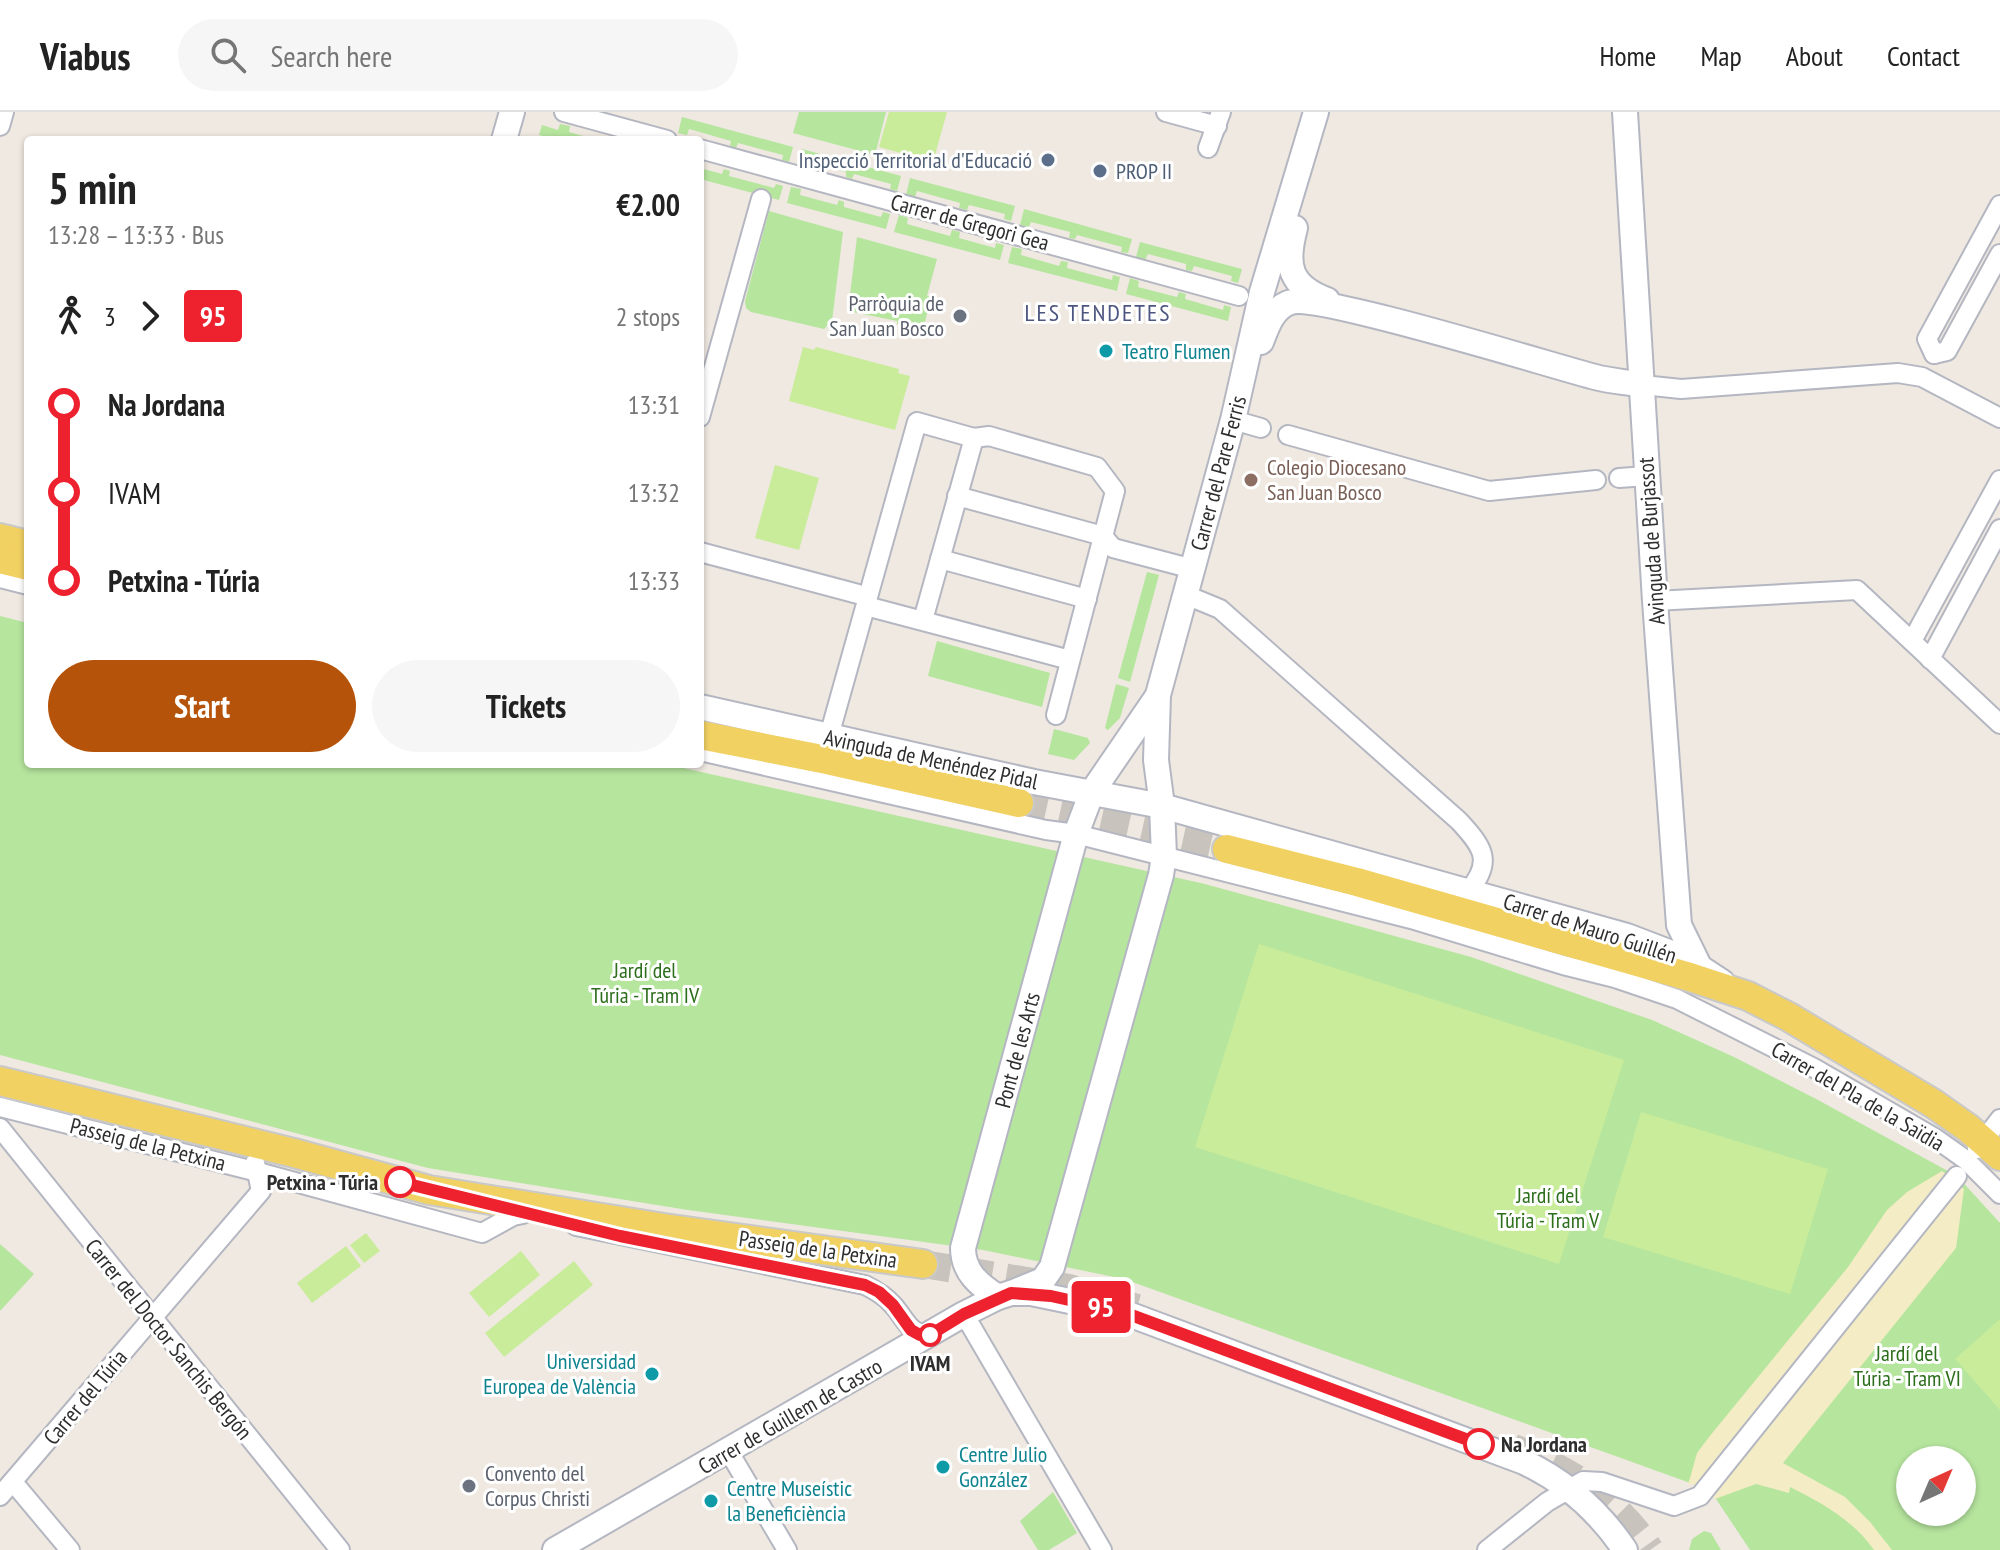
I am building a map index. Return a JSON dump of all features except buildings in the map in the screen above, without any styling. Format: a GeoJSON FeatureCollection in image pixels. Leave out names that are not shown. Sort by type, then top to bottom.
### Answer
{"type":"FeatureCollection","features":[{"type":"Feature","properties":{"kind":"main road"},"geometry":{"type":"LineString","coordinates":[[505,136],[512,112]]}},
{"type":"Feature","properties":{"kind":"main road","name":"Carrer del Pare Ferris"},"geometry":{"type":"LineString","coordinates":[[1162,806],[1156,760],[1158,695],[1235,414],[1262,292],[1316,112]]}},
{"type":"Feature","properties":{"kind":"main road","name":"Avinguda de Burjassot"},"geometry":{"type":"LineString","coordinates":[[1625,112],[1655,601],[1679,925],[1699,966]]}},
{"type":"Feature","properties":{"kind":"main road"},"geometry":{"type":"LineString","coordinates":[[1286,212],[1295,227],[1289,257],[1297,280],[1311,294],[1361,312],[1598,378],[1643,385]]}},
{"type":"Feature","properties":{"kind":"main road"},"geometry":{"type":"LineString","coordinates":[[1235,414],[1269,322],[1287,303],[1300,301],[1361,312]]}},
{"type":"Feature","properties":{"kind":"main road"},"geometry":{"type":"LineString","coordinates":[[0,538],[24,544]]}},
{"type":"Feature","properties":{"kind":"main road"},"geometry":{"type":"LineString","coordinates":[[0,559],[24,565]]}},
{"type":"Feature","properties":{"kind":"main road","name":"Carrer del Pare Ferris"},"geometry":{"type":"LineString","coordinates":[[1092,792],[1158,695]]}},
{"type":"Feature","properties":{"kind":"main road","name":"Avinguda de Menéndez Pidal"},"geometry":{"type":"LineString","coordinates":[[704,708],[1019,803]]}},
{"type":"Feature","properties":{"kind":"main road","name":"Avinguda de Menéndez Pidal"},"geometry":{"type":"LineString","coordinates":[[704,725],[1162,806]]}},
{"type":"Feature","properties":{"kind":"main road","name":"Avinguda de Menéndez Pidal"},"geometry":{"type":"LineString","coordinates":[[704,735],[828,748]]}},
{"type":"Feature","properties":{"kind":"main road","name":"Pont de les Arts"},"geometry":{"type":"LineString","coordinates":[[1004,1295],[985,1289],[968,1271],[963,1248],[1073,844],[1092,792]]}},
{"type":"Feature","properties":{"kind":"main road"},"geometry":{"type":"LineString","coordinates":[[1004,1295],[1043,1280],[1053,1263],[1162,865],[1162,806]]}},
{"type":"Feature","properties":{"kind":"main road","name":"Carrer de Mauro Guillén"},"geometry":{"type":"LineString","coordinates":[[1162,806],[1627,936],[1699,966],[1733,991]]}},
{"type":"Feature","properties":{"kind":"main road","name":"Carrer de Mauro Guillén"},"geometry":{"type":"LineString","coordinates":[[1227,849],[1357,882],[1733,991]]}},
{"type":"Feature","properties":{"kind":"main road","name":"Carrer del Pla de la Saïdia"},"geometry":{"type":"LineString","coordinates":[[1733,991],[1764,1003],[1934,1104],[1990,1146]]}},
{"type":"Feature","properties":{"kind":"main road","name":"Passeig de la Petxina"},"geometry":{"type":"LineString","coordinates":[[0,1081],[429,1190],[664,1228],[923,1264]]}},
{"type":"Feature","properties":{"kind":"main road"},"geometry":{"type":"LineString","coordinates":[[1004,1295],[1051,1296],[1123,1312],[1524,1462],[1568,1487],[1600,1517],[1625,1550]]}},
{"type":"Feature","properties":{"kind":"main road","name":"Carrer de Guillem de Castro"},"geometry":{"type":"LineString","coordinates":[[555,1550],[964,1314],[1004,1295]]}},
{"type":"Feature","properties":{"kind":"street"},"geometry":{"type":"LineString","coordinates":[[0,126],[4,112]]}},
{"type":"Feature","properties":{"kind":"street"},"geometry":{"type":"LineString","coordinates":[[564,112],[652,136]]}},
{"type":"Feature","properties":{"kind":"street"},"geometry":{"type":"LineString","coordinates":[[1166,112],[1219,119],[1208,148]]}},
{"type":"Feature","properties":{"kind":"street","name":"Carrer de Gregori Gea"},"geometry":{"type":"LineString","coordinates":[[704,150],[1239,296]]}},
{"type":"Feature","properties":{"kind":"street"},"geometry":{"type":"LineString","coordinates":[[704,403],[761,199]]}},
{"type":"Feature","properties":{"kind":"street"},"geometry":{"type":"LineString","coordinates":[[1934,354],[1927,339],[2000,205]]}},
{"type":"Feature","properties":{"kind":"street"},"geometry":{"type":"LineString","coordinates":[[1922,377],[1934,354],[1947,351],[2000,254]]}},
{"type":"Feature","properties":{"kind":"street"},"geometry":{"type":"LineString","coordinates":[[1643,385],[1681,389],[1898,373],[1922,377],[2000,418]]}},
{"type":"Feature","properties":{"kind":"street"},"geometry":{"type":"LineString","coordinates":[[1235,414],[1261,428]]}},
{"type":"Feature","properties":{"kind":"street"},"geometry":{"type":"LineString","coordinates":[[828,748],[862,600],[917,422],[974,438],[989,436],[1097,467],[1115,491],[1056,715]]}},
{"type":"Feature","properties":{"kind":"street"},"geometry":{"type":"LineString","coordinates":[[1288,435],[1489,491],[1596,480]]}},
{"type":"Feature","properties":{"kind":"street"},"geometry":{"type":"LineString","coordinates":[[923,620],[974,438]]}},
{"type":"Feature","properties":{"kind":"street"},"geometry":{"type":"LineString","coordinates":[[1619,478],[1647,476]]}},
{"type":"Feature","properties":{"kind":"street"},"geometry":{"type":"LineString","coordinates":[[1912,641],[2000,480]]}},
{"type":"Feature","properties":{"kind":"street"},"geometry":{"type":"LineString","coordinates":[[957,496],[1103,536],[1113,548],[1193,569]]}},
{"type":"Feature","properties":{"kind":"street"},"geometry":{"type":"LineString","coordinates":[[1930,659],[2000,529]]}},
{"type":"Feature","properties":{"kind":"street"},"geometry":{"type":"LineString","coordinates":[[704,553],[862,600],[914,620],[1070,660]]}},
{"type":"Feature","properties":{"kind":"street"},"geometry":{"type":"LineString","coordinates":[[940,559],[1087,599]]}},
{"type":"Feature","properties":{"kind":"street"},"geometry":{"type":"LineString","coordinates":[[0,578],[24,584]]}},
{"type":"Feature","properties":{"kind":"street"},"geometry":{"type":"LineString","coordinates":[[1655,601],[1857,590],[2000,724]]}},
{"type":"Feature","properties":{"kind":"street"},"geometry":{"type":"LineString","coordinates":[[1186,595],[1220,609],[1459,821],[1482,851],[1483,866],[1478,880],[1469,890]]}},
{"type":"Feature","properties":{"kind":"street","name":"Avinguda de Menéndez Pidal"},"geometry":{"type":"LineString","coordinates":[[704,752],[1046,830],[1073,844]]}},
{"type":"Feature","properties":{"kind":"street","name":"Carrer de Mauro Guillén"},"geometry":{"type":"LineString","coordinates":[[1073,844],[1411,919],[1615,978],[1707,1012]]}},
{"type":"Feature","properties":{"kind":"street","name":"Carrer del Pla de la Saïdia"},"geometry":{"type":"LineString","coordinates":[[1707,1012],[1827,1075],[1935,1138],[1990,1146],[2000,1194]]}},
{"type":"Feature","properties":{"kind":"street","name":"Passeig de la Petxina"},"geometry":{"type":"LineString","coordinates":[[0,1107],[482,1233],[523,1214]]}},
{"type":"Feature","properties":{"kind":"street","name":"Carrer del Doctor Sanchis Bergón"},"geometry":{"type":"LineString","coordinates":[[0,1128],[340,1550]]}},
{"type":"Feature","properties":{"kind":"street"},"geometry":{"type":"LineString","coordinates":[[247,1142],[258,1172]]}},
{"type":"Feature","properties":{"kind":"street","name":"Carrer del Túria"},"geometry":{"type":"LineString","coordinates":[[6,1489],[261,1191],[258,1172]]}},
{"type":"Feature","properties":{"kind":"street"},"geometry":{"type":"LineString","coordinates":[[1487,1550],[1568,1487],[1592,1480],[1674,1506],[1700,1496],[1957,1176]]}},
{"type":"Feature","properties":{"kind":"street","name":"Passeig de la Petxina"},"geometry":{"type":"LineString","coordinates":[[429,1190],[686,1251],[865,1285],[879,1292],[893,1305],[911,1330],[920,1335],[930,1335]]}},
{"type":"Feature","properties":{"kind":"street"},"geometry":{"type":"LineString","coordinates":[[964,1314],[1102,1550]]}},
{"type":"Feature","properties":{"kind":"street"},"geometry":{"type":"LineString","coordinates":[[729,1452],[787,1550]]}},
{"type":"Feature","properties":{"kind":"street"},"geometry":{"type":"LineString","coordinates":[[6,1489],[70,1550]]}},
{"type":"Feature","properties":{"kind":"green space"},"geometry":{"type":"Polygon","coordinates":[[[799,112],[886,112],[875,155],[793,133],[799,112]]]}},
{"type":"Feature","properties":{"kind":"green space"},"geometry":{"type":"Polygon","coordinates":[[[889,112],[947,112],[933,162],[879,147],[889,112]]]}},
{"type":"Feature","properties":{"kind":"green space"},"geometry":{"type":"Polygon","coordinates":[[[682,117],[793,147],[789,162],[782,160],[783,155],[738,143],[736,148],[730,146],[731,141],[689,129],[687,135],[678,133],[682,117]]]}},
{"type":"Feature","properties":{"kind":"green space"},"geometry":{"type":"Polygon","coordinates":[[[560,124],[570,126],[569,132],[583,136],[539,135],[542,125],[558,130],[560,124]]]}},
{"type":"Feature","properties":{"kind":"green space"},"geometry":{"type":"Polygon","coordinates":[[[802,149],[901,176],[897,191],[890,189],[891,184],[854,174],[852,179],[846,177],[846,172],[809,162],[807,167],[798,165],[802,149]]]}},
{"type":"Feature","properties":{"kind":"green space"},"geometry":{"type":"Polygon","coordinates":[[[704,169],[722,174],[724,169],[730,171],[729,176],[774,188],[776,184],[783,186],[779,200],[704,180],[704,169]]]}},
{"type":"Feature","properties":{"kind":"green space"},"geometry":{"type":"Polygon","coordinates":[[[910,178],[1015,206],[1011,221],[1004,219],[1005,214],[969,205],[967,210],[959,208],[960,203],[917,191],[915,197],[906,195],[910,178]]]}},
{"type":"Feature","properties":{"kind":"green space"},"geometry":{"type":"Polygon","coordinates":[[[791,187],[801,189],[800,195],[837,205],[839,200],[844,202],[844,207],[881,217],[883,212],[890,214],[886,229],[787,203],[791,187]]]}},
{"type":"Feature","properties":{"kind":"green space"},"geometry":{"type":"Polygon","coordinates":[[[1024,209],[1132,239],[1128,253],[1121,252],[1122,247],[1077,235],[1075,239],[1069,238],[1070,232],[1031,222],[1029,227],[1020,225],[1024,209]]]}},
{"type":"Feature","properties":{"kind":"green space"},"geometry":{"type":"Polygon","coordinates":[[[769,211],[843,232],[832,321],[824,329],[751,312],[746,308],[745,301],[769,211]]]}},
{"type":"Feature","properties":{"kind":"green space"},"geometry":{"type":"Polygon","coordinates":[[[899,215],[908,218],[907,224],[950,236],[952,230],[960,232],[959,238],[995,248],[996,243],[1004,245],[1000,260],[894,232],[899,215]]]}},
{"type":"Feature","properties":{"kind":"green space"},"geometry":{"type":"Polygon","coordinates":[[[857,237],[937,259],[927,296],[931,297],[922,335],[897,324],[897,321],[848,311],[857,237]]]}},
{"type":"Feature","properties":{"kind":"green space"},"geometry":{"type":"Polygon","coordinates":[[[1140,242],[1242,269],[1238,283],[1231,281],[1232,276],[1194,266],[1192,271],[1186,270],[1186,264],[1148,254],[1145,260],[1136,257],[1140,242]]]}},
{"type":"Feature","properties":{"kind":"green space"},"geometry":{"type":"Polygon","coordinates":[[[1012,247],[1022,249],[1021,255],[1059,266],[1061,261],[1068,262],[1067,268],[1112,280],[1113,275],[1120,277],[1117,291],[1008,263],[1012,247]]]}},
{"type":"Feature","properties":{"kind":"green space"},"geometry":{"type":"Polygon","coordinates":[[[1130,278],[1139,281],[1138,287],[1177,297],[1179,292],[1186,294],[1185,299],[1223,310],[1224,305],[1231,307],[1228,321],[1126,294],[1130,278]]]}},
{"type":"Feature","properties":{"kind":"green space"},"geometry":{"type":"Polygon","coordinates":[[[803,347],[814,350],[816,347],[899,369],[898,373],[910,376],[895,430],[789,401],[803,347]]]}},
{"type":"Feature","properties":{"kind":"green space"},"geometry":{"type":"Polygon","coordinates":[[[775,465],[819,478],[799,550],[755,538],[775,465]]]}},
{"type":"Feature","properties":{"kind":"green space"},"geometry":{"type":"Polygon","coordinates":[[[1147,572],[1159,575],[1130,682],[1118,678],[1147,572]]]}},
{"type":"Feature","properties":{"kind":"green space"},"geometry":{"type":"Polygon","coordinates":[[[0,616],[24,622],[24,768],[683,768],[1205,884],[1471,957],[1652,1020],[1734,1057],[1957,1176],[2000,1223],[2000,1550],[1750,1550],[1716,1499],[1693,1484],[1124,1279],[983,1250],[688,1210],[428,1168],[0,1055],[0,616]]]}},
{"type":"Feature","properties":{"kind":"green space"},"geometry":{"type":"Polygon","coordinates":[[[937,641],[1050,673],[1042,707],[928,676],[937,641]]]}},
{"type":"Feature","properties":{"kind":"green space"},"geometry":{"type":"Polygon","coordinates":[[[1116,684],[1129,688],[1120,718],[1108,730],[1105,728],[1116,684]]]}},
{"type":"Feature","properties":{"kind":"green space"},"geometry":{"type":"Polygon","coordinates":[[[1054,729],[1088,738],[1090,743],[1074,760],[1048,754],[1054,729]]]}},
{"type":"Feature","properties":{"kind":"green space","name":"Jardí del Túria - Tram V"},"geometry":{"type":"Polygon","coordinates":[[[1259,944],[1624,1060],[1559,1264],[1195,1147],[1259,944]]]}},
{"type":"Feature","properties":{"kind":"green space"},"geometry":{"type":"Polygon","coordinates":[[[1641,1112],[1828,1169],[1790,1294],[1603,1237],[1641,1112]]]}},
{"type":"Feature","properties":{"kind":"green space"},"geometry":{"type":"Polygon","coordinates":[[[366,1233],[380,1251],[364,1263],[350,1245],[366,1233]]]}},
{"type":"Feature","properties":{"kind":"green space"},"geometry":{"type":"Polygon","coordinates":[[[0,1244],[34,1274],[0,1311],[0,1244]]]}},
{"type":"Feature","properties":{"kind":"green space"},"geometry":{"type":"Polygon","coordinates":[[[346,1246],[361,1266],[312,1303],[297,1283],[346,1246]]]}},
{"type":"Feature","properties":{"kind":"green space"},"geometry":{"type":"Polygon","coordinates":[[[521,1251],[540,1275],[489,1317],[469,1293],[521,1251]]]}},
{"type":"Feature","properties":{"kind":"green space"},"geometry":{"type":"Polygon","coordinates":[[[574,1261],[593,1285],[504,1357],[485,1333],[574,1261]]]}},
{"type":"Feature","properties":{"kind":"green space"},"geometry":{"type":"Polygon","coordinates":[[[2000,1319],[2000,1410],[1955,1359],[2000,1319]]]}},
{"type":"Feature","properties":{"kind":"green space"},"geometry":{"type":"Polygon","coordinates":[[[1053,1492],[1077,1533],[1049,1550],[1038,1550],[1020,1521],[1053,1492]]]}},
{"type":"Feature","properties":{"kind":"green space"},"geometry":{"type":"Polygon","coordinates":[[[1704,1531],[1711,1533],[1721,1550],[1689,1550],[1692,1539],[1704,1531]]]}},
{"type":"Feature","properties":{"kind":"sand"},"geometry":{"type":"Polygon","coordinates":[[[1942,1171],[1964,1189],[1956,1248],[1783,1463],[1845,1497],[1892,1550],[1874,1550],[1847,1521],[1790,1487],[1789,1493],[1756,1484],[1715,1499],[1693,1484],[1688,1485],[1697,1453],[1848,1267],[1887,1210],[1907,1192],[1942,1171]]]}},
{"type":"Feature","properties":{"kind":"tunnel"},"geometry":{"type":"LineString","coordinates":[[1019,803],[1227,849]]}},
{"type":"Feature","properties":{"kind":"tunnel"},"geometry":{"type":"LineString","coordinates":[[923,1264],[1069,1288],[1137,1308]]}},
{"type":"Feature","properties":{"kind":"tunnel"},"geometry":{"type":"LineString","coordinates":[[1513,1448],[1554,1466],[1590,1488],[1622,1516],[1650,1550]]}},
{"type":"Feature","properties":{"kind":"bus line","name":"95"},"geometry":{"type":"LineString","coordinates":[[400,1182],[523,1214],[701,1254],[865,1285],[879,1292],[911,1330],[920,1335],[930,1335],[964,1314],[1011,1293],[1078,1301],[1123,1312],[1479,1444]]}},
{"type":"Feature","properties":{"kind":"place","name":"Inspecció Territorial d'Educació"},"geometry":{"type":"Point","coordinates":[1048,160]}},
{"type":"Feature","properties":{"kind":"place","name":"PROP II"},"geometry":{"type":"Point","coordinates":[1100,171]}},
{"type":"Feature","properties":{"kind":"place","name":"Parròquia de San Juan Bosco"},"geometry":{"type":"Point","coordinates":[960,316]}},
{"type":"Feature","properties":{"kind":"place","name":"Teatro Flumen"},"geometry":{"type":"Point","coordinates":[1106,351]}},
{"type":"Feature","properties":{"kind":"place","name":"Colegio Diocesano San Juan Bosco"},"geometry":{"type":"Point","coordinates":[1251,480]}},
{"type":"Feature","properties":{"kind":"place","name":"Petxina - Túria"},"geometry":{"type":"Point","coordinates":[400,1182]}},
{"type":"Feature","properties":{"kind":"place","name":"IVAM"},"geometry":{"type":"Point","coordinates":[930,1335]}},
{"type":"Feature","properties":{"kind":"place","name":"Universidad Europea de València"},"geometry":{"type":"Point","coordinates":[652,1374]}},
{"type":"Feature","properties":{"kind":"place","name":"Na Jordana"},"geometry":{"type":"Point","coordinates":[1479,1444]}},
{"type":"Feature","properties":{"kind":"place","name":"Centre Julio González"},"geometry":{"type":"Point","coordinates":[943,1467]}},
{"type":"Feature","properties":{"kind":"place","name":"Convento del Corpus Christi"},"geometry":{"type":"Point","coordinates":[469,1486]}},
{"type":"Feature","properties":{"kind":"place","name":"Centre Museístic la Beneficiència"},"geometry":{"type":"Point","coordinates":[711,1501]}},
{"type":"Feature","properties":{"kind":"district","name":"LES TENDETES"},"geometry":{"type":"Point","coordinates":[1098,313]}},
{"type":"Feature","properties":{"kind":"park label","name":"Jardí del Túria - Tram IV"},"geometry":{"type":"Point","coordinates":[645,982]}},
{"type":"Feature","properties":{"kind":"park label","name":"Jardí del Túria - Tram VI"},"geometry":{"type":"Point","coordinates":[1907,1366]}}]}
